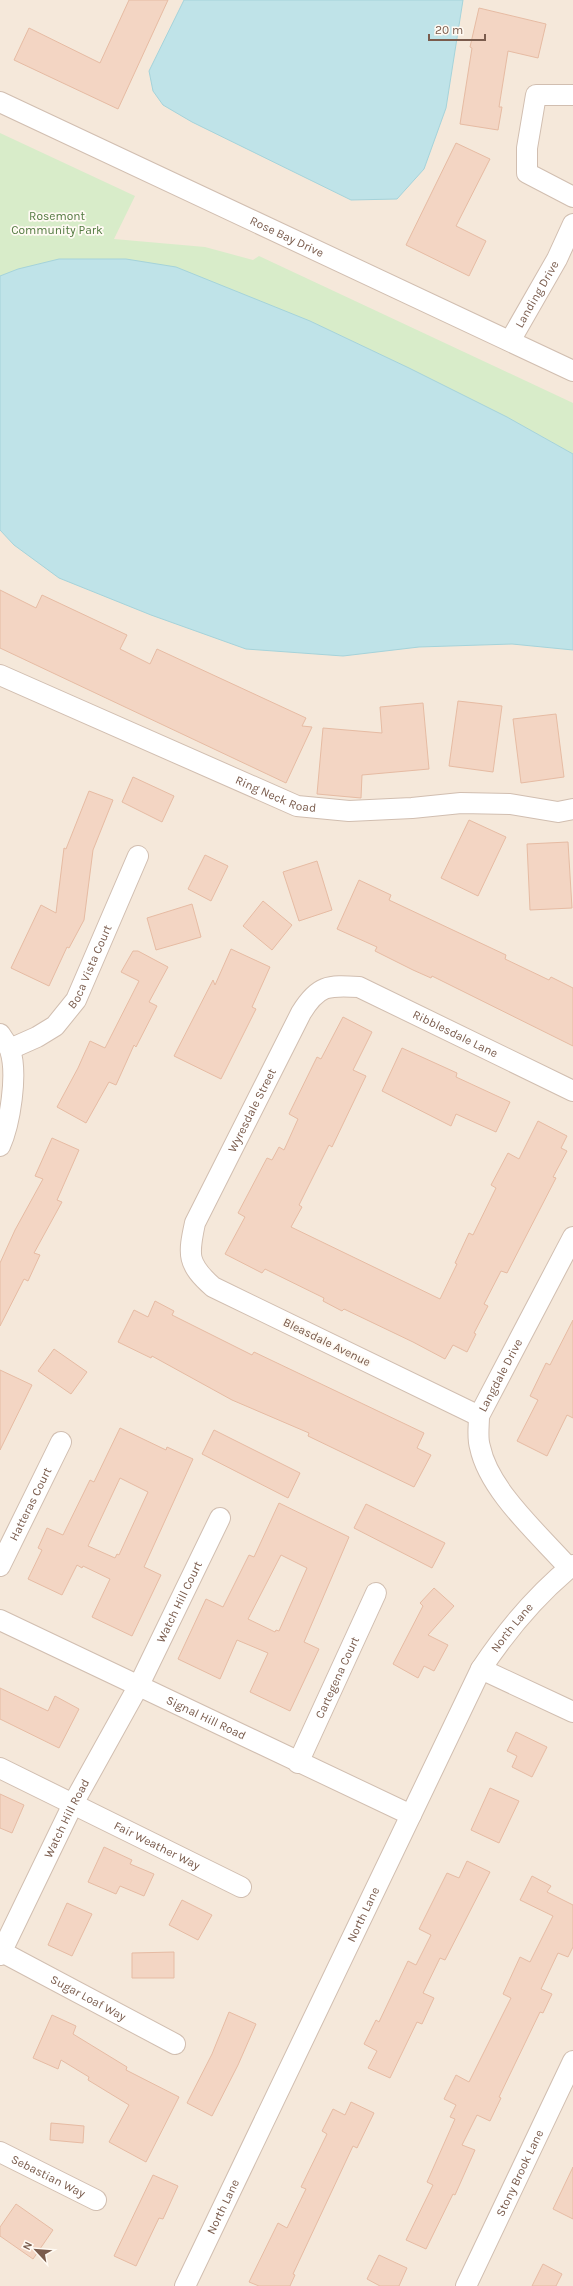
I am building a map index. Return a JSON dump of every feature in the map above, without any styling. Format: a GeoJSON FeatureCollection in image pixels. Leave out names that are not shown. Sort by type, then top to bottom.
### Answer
{"type":"FeatureCollection","features":[{"type":"Feature","properties":{"kind":"street"},"geometry":{"type":"LineString","coordinates":[[573,95],[536,95],[527,148],[527,173],[573,197]]}},
{"type":"Feature","properties":{"kind":"street","name":"Rose Bay Drive"},"geometry":{"type":"LineString","coordinates":[[0,102],[573,371]]}},
{"type":"Feature","properties":{"kind":"street","name":"Landing Drive"},"geometry":{"type":"LineString","coordinates":[[510,341],[557,259],[573,224]]}},
{"type":"Feature","properties":{"kind":"street","name":"Ring Neck Road"},"geometry":{"type":"LineString","coordinates":[[0,675],[297,806],[349,811],[412,808],[461,803],[496,803],[558,812],[573,809]]}},
{"type":"Feature","properties":{"kind":"street","name":"Boca Vista Court"},"geometry":{"type":"LineString","coordinates":[[5,1042],[37,1037],[56,1026],[76,1000],[138,856]]}},
{"type":"Feature","properties":{"kind":"street","name":"Ribblesdale Lane"},"geometry":{"type":"LineString","coordinates":[[335,985],[360,987],[573,1091]]}},
{"type":"Feature","properties":{"kind":"street","name":"Wyresdale Street"},"geometry":{"type":"LineString","coordinates":[[189,1252],[195,1223],[301,1013],[312,995],[335,985]]}},
{"type":"Feature","properties":{"kind":"street"},"geometry":{"type":"LineString","coordinates":[[0,1146],[4,1136],[14,1085],[5,1042]]}},
{"type":"Feature","properties":{"kind":"street","name":"Langdale Drive"},"geometry":{"type":"LineString","coordinates":[[571,1566],[504,1496],[488,1471],[479,1447],[479,1416],[573,1237]]}},
{"type":"Feature","properties":{"kind":"street","name":"Bleasdale Avenue"},"geometry":{"type":"LineString","coordinates":[[189,1252],[199,1274],[213,1287],[479,1416]]}},
{"type":"Feature","properties":{"kind":"street","name":"Hatteras Court"},"geometry":{"type":"LineString","coordinates":[[0,1566],[61,1442]]}},
{"type":"Feature","properties":{"kind":"street","name":"Watch Hill Court"},"geometry":{"type":"LineString","coordinates":[[139,1685],[220,1518]]}},
{"type":"Feature","properties":{"kind":"street","name":"North Lane"},"geometry":{"type":"LineString","coordinates":[[185,2286],[481,1669],[502,1637],[526,1608],[571,1566]]}},
{"type":"Feature","properties":{"kind":"street","name":"Cartegena Court"},"geometry":{"type":"LineString","coordinates":[[298,1763],[376,1593]]}},
{"type":"Feature","properties":{"kind":"street","name":"Signal Hill Road"},"geometry":{"type":"LineString","coordinates":[[0,1620],[139,1685],[298,1763],[411,1815]]}},
{"type":"Feature","properties":{"kind":"street"},"geometry":{"type":"LineString","coordinates":[[481,1669],[573,1712]]}},
{"type":"Feature","properties":{"kind":"street","name":"Watch Hill Road"},"geometry":{"type":"LineString","coordinates":[[1,1952],[74,1802],[139,1685]]}},
{"type":"Feature","properties":{"kind":"street","name":"Fair Weather Way"},"geometry":{"type":"LineString","coordinates":[[0,1768],[74,1802],[241,1887]]}},
{"type":"Feature","properties":{"kind":"street","name":"Sugar Loaf Way"},"geometry":{"type":"LineString","coordinates":[[1,1952],[175,2044]]}},
{"type":"Feature","properties":{"kind":"street","name":"Stony Brook Lane"},"geometry":{"type":"LineString","coordinates":[[466,2286],[573,2061]]}},
{"type":"Feature","properties":{"kind":"street","name":"Sebastian Way"},"geometry":{"type":"LineString","coordinates":[[0,2152],[96,2200]]}},
{"type":"Feature","properties":{"kind":"shaded area"},"geometry":{"type":"Polygon","coordinates":[[[0,0],[573,0],[573,2286],[0,2286],[0,0]]]}},
{"type":"Feature","properties":{"kind":"green space","name":"Rosemont Community Park"},"geometry":{"type":"Polygon","coordinates":[[[0,133],[135,196],[114,239],[205,247],[253,260],[259,256],[573,403],[573,454],[507,417],[310,321],[0,476],[0,133]]]}},
{"type":"Feature","properties":{"kind":"water"},"geometry":{"type":"Polygon","coordinates":[[[184,0],[463,0],[446,108],[424,169],[397,199],[351,200],[192,122],[163,105],[153,91],[149,71],[184,0]]]}},
{"type":"Feature","properties":{"kind":"water"},"geometry":{"type":"Polygon","coordinates":[[[59,259],[126,259],[176,267],[310,321],[507,417],[573,454],[573,650],[512,644],[419,647],[343,656],[246,649],[151,615],[59,578],[14,545],[0,530],[0,276],[18,269],[59,259]]]}},
{"type":"Feature","properties":{"kind":"building"},"geometry":{"type":"Polygon","coordinates":[[[129,0],[168,0],[118,109],[14,60],[29,28],[100,63],[129,0]]]}},
{"type":"Feature","properties":{"kind":"building"},"geometry":{"type":"Polygon","coordinates":[[[479,8],[546,24],[538,58],[508,51],[499,107],[502,107],[498,130],[460,124],[472,48],[470,47],[479,8]]]}},
{"type":"Feature","properties":{"kind":"building"},"geometry":{"type":"Polygon","coordinates":[[[456,143],[490,159],[456,226],[486,241],[469,276],[406,245],[456,143]]]}},
{"type":"Feature","properties":{"kind":"building"},"geometry":{"type":"Polygon","coordinates":[[[0,590],[36,608],[42,595],[127,635],[120,649],[150,664],[157,649],[306,718],[302,726],[312,727],[286,783],[0,648],[0,590]]]}},
{"type":"Feature","properties":{"kind":"building"},"geometry":{"type":"Polygon","coordinates":[[[458,701],[502,706],[493,772],[449,766],[458,701]]]}},
{"type":"Feature","properties":{"kind":"building"},"geometry":{"type":"Polygon","coordinates":[[[423,703],[429,769],[362,775],[361,798],[317,794],[323,728],[382,733],[380,707],[423,703]]]}},
{"type":"Feature","properties":{"kind":"building"},"geometry":{"type":"Polygon","coordinates":[[[556,714],[564,777],[521,783],[513,719],[556,714]]]}},
{"type":"Feature","properties":{"kind":"building"},"geometry":{"type":"Polygon","coordinates":[[[133,777],[174,796],[162,822],[122,802],[133,777]]]}},
{"type":"Feature","properties":{"kind":"building"},"geometry":{"type":"Polygon","coordinates":[[[89,791],[113,800],[93,850],[84,920],[69,948],[67,947],[49,986],[11,968],[41,905],[56,913],[64,848],[66,849],[89,791]]]}},
{"type":"Feature","properties":{"kind":"building"},"geometry":{"type":"Polygon","coordinates":[[[469,820],[506,837],[478,896],[441,878],[469,820]]]}},
{"type":"Feature","properties":{"kind":"building"},"geometry":{"type":"Polygon","coordinates":[[[568,842],[572,908],[530,910],[527,844],[568,842]]]}},
{"type":"Feature","properties":{"kind":"building"},"geometry":{"type":"Polygon","coordinates":[[[205,855],[228,866],[211,901],[188,889],[205,855]]]}},
{"type":"Feature","properties":{"kind":"building"},"geometry":{"type":"Polygon","coordinates":[[[317,861],[332,910],[299,921],[283,872],[317,861]]]}},
{"type":"Feature","properties":{"kind":"building"},"geometry":{"type":"Polygon","coordinates":[[[359,880],[391,895],[389,900],[506,955],[505,959],[549,980],[551,977],[573,988],[573,1046],[432,976],[431,978],[413,970],[375,951],[377,947],[337,929],[359,880]]]}},
{"type":"Feature","properties":{"kind":"building"},"geometry":{"type":"Polygon","coordinates":[[[263,901],[292,925],[272,950],[243,926],[263,901]]]}},
{"type":"Feature","properties":{"kind":"building"},"geometry":{"type":"Polygon","coordinates":[[[192,904],[201,937],[156,950],[147,918],[192,904]]]}},
{"type":"Feature","properties":{"kind":"building"},"geometry":{"type":"Polygon","coordinates":[[[231,949],[270,967],[252,1007],[256,1009],[221,1079],[174,1056],[213,980],[215,985],[231,949]]]}},
{"type":"Feature","properties":{"kind":"building"},"geometry":{"type":"Polygon","coordinates":[[[133,951],[138,951],[168,967],[149,1002],[157,1006],[136,1047],[134,1045],[116,1085],[109,1082],[86,1123],[57,1107],[78,1068],[90,1041],[105,1048],[139,981],[121,972],[133,951]]]}},
{"type":"Feature","properties":{"kind":"building"},"geometry":{"type":"Polygon","coordinates":[[[343,1017],[372,1032],[353,1070],[366,1076],[332,1147],[329,1145],[299,1205],[302,1207],[291,1227],[440,1299],[457,1264],[455,1263],[469,1233],[473,1235],[496,1188],[491,1185],[508,1153],[519,1159],[538,1121],[567,1136],[561,1148],[567,1151],[553,1177],[556,1178],[507,1273],[501,1271],[484,1304],[488,1306],[474,1333],[476,1334],[467,1352],[453,1345],[445,1359],[344,1309],[342,1311],[323,1301],[324,1298],[265,1269],[262,1273],[225,1254],[245,1217],[238,1213],[267,1158],[272,1160],[279,1147],[284,1150],[298,1119],[289,1114],[317,1057],[321,1059],[343,1017]]]}},
{"type":"Feature","properties":{"kind":"building"},"geometry":{"type":"Polygon","coordinates":[[[402,1048],[457,1073],[456,1077],[510,1102],[496,1132],[456,1114],[451,1126],[382,1091],[402,1048]]]}},
{"type":"Feature","properties":{"kind":"building"},"geometry":{"type":"Polygon","coordinates":[[[52,1138],[79,1150],[57,1200],[62,1202],[34,1253],[40,1255],[28,1281],[24,1279],[0,1326],[0,1263],[15,1230],[43,1179],[35,1176],[52,1138]]]}},
{"type":"Feature","properties":{"kind":"building"},"geometry":{"type":"Polygon","coordinates":[[[155,1301],[174,1311],[172,1315],[252,1355],[254,1352],[424,1433],[417,1448],[431,1455],[414,1487],[308,1436],[309,1433],[232,1400],[152,1356],[151,1358],[118,1342],[134,1310],[148,1317],[155,1301]]]}},
{"type":"Feature","properties":{"kind":"building"},"geometry":{"type":"Polygon","coordinates":[[[573,1320],[573,1418],[567,1415],[547,1456],[517,1441],[538,1400],[530,1396],[546,1363],[550,1365],[573,1320]]]}},
{"type":"Feature","properties":{"kind":"building"},"geometry":{"type":"Polygon","coordinates":[[[54,1349],[87,1372],[71,1394],[38,1371],[54,1349]]]}},
{"type":"Feature","properties":{"kind":"building"},"geometry":{"type":"Polygon","coordinates":[[[0,1370],[32,1385],[0,1450],[0,1370]]]}},
{"type":"Feature","properties":{"kind":"building"},"geometry":{"type":"Polygon","coordinates":[[[120,1428],[166,1450],[167,1447],[193,1459],[144,1567],[161,1575],[132,1636],[92,1617],[110,1579],[83,1566],[82,1568],[77,1565],[62,1595],[28,1579],[42,1550],[38,1548],[47,1528],[63,1535],[90,1480],[94,1482],[120,1428]],[[120,1478],[88,1546],[115,1558],[117,1554],[119,1555],[148,1492],[120,1478]]]}},
{"type":"Feature","properties":{"kind":"building"},"geometry":{"type":"Polygon","coordinates":[[[214,1430],[300,1473],[288,1498],[202,1454],[214,1430]]]}},
{"type":"Feature","properties":{"kind":"building"},"geometry":{"type":"Polygon","coordinates":[[[279,1503],[349,1537],[304,1642],[319,1649],[290,1711],[250,1692],[268,1653],[237,1640],[220,1679],[178,1659],[206,1599],[223,1607],[249,1555],[254,1557],[279,1503]],[[281,1555],[248,1619],[275,1632],[276,1630],[279,1631],[307,1568],[281,1555]]]}},
{"type":"Feature","properties":{"kind":"building"},"geometry":{"type":"Polygon","coordinates":[[[366,1504],[445,1543],[432,1568],[354,1528],[366,1504]]]}},
{"type":"Feature","properties":{"kind":"building"},"geometry":{"type":"Polygon","coordinates":[[[434,1588],[454,1606],[428,1635],[448,1645],[434,1671],[424,1666],[418,1678],[393,1664],[423,1606],[420,1603],[434,1588]]]}},
{"type":"Feature","properties":{"kind":"building"},"geometry":{"type":"Polygon","coordinates":[[[0,1688],[48,1711],[55,1696],[79,1709],[59,1748],[0,1719],[0,1688]]]}},
{"type":"Feature","properties":{"kind":"building"},"geometry":{"type":"Polygon","coordinates":[[[516,1732],[547,1747],[532,1777],[512,1767],[517,1756],[507,1751],[516,1732]]]}},
{"type":"Feature","properties":{"kind":"building"},"geometry":{"type":"Polygon","coordinates":[[[490,1788],[519,1801],[499,1843],[471,1830],[490,1788]]]}},
{"type":"Feature","properties":{"kind":"building"},"geometry":{"type":"Polygon","coordinates":[[[0,1794],[24,1805],[12,1833],[0,1828],[0,1794]]]}},
{"type":"Feature","properties":{"kind":"building"},"geometry":{"type":"Polygon","coordinates":[[[104,1847],[132,1860],[130,1864],[154,1874],[144,1896],[120,1886],[116,1894],[88,1882],[104,1847]]]}},
{"type":"Feature","properties":{"kind":"building"},"geometry":{"type":"Polygon","coordinates":[[[467,1861],[490,1872],[445,1960],[440,1958],[423,1993],[434,1998],[422,2024],[417,2022],[390,2078],[368,2068],[377,2051],[364,2044],[376,2020],[379,2022],[408,1961],[416,1965],[431,1935],[419,1929],[447,1873],[459,1878],[467,1861]]]}},
{"type":"Feature","properties":{"kind":"building"},"geometry":{"type":"Polygon","coordinates":[[[532,1876],[551,1886],[547,1892],[573,1905],[573,1947],[568,1957],[558,1953],[541,1989],[552,1994],[543,2013],[540,2012],[499,2097],[501,2098],[490,2121],[477,2115],[462,2145],[475,2150],[455,2195],[453,2194],[426,2249],[406,2240],[433,2185],[427,2182],[455,2119],[450,2117],[456,2105],[444,2099],[456,2075],[469,2082],[511,1998],[503,1994],[520,1957],[530,1962],[553,1916],[520,1900],[532,1876]]]}},
{"type":"Feature","properties":{"kind":"building"},"geometry":{"type":"Polygon","coordinates":[[[182,1900],[212,1915],[198,1940],[169,1925],[182,1900]]]}},
{"type":"Feature","properties":{"kind":"building"},"geometry":{"type":"Polygon","coordinates":[[[67,1903],[92,1914],[72,1956],[48,1945],[67,1903]]]}},
{"type":"Feature","properties":{"kind":"building"},"geometry":{"type":"Polygon","coordinates":[[[174,1952],[174,1978],[132,1978],[132,1953],[174,1952]]]}},
{"type":"Feature","properties":{"kind":"building"},"geometry":{"type":"Polygon","coordinates":[[[229,2012],[256,2024],[238,2065],[212,2116],[187,2103],[212,2054],[229,2012]]]}},
{"type":"Feature","properties":{"kind":"building"},"geometry":{"type":"Polygon","coordinates":[[[52,2015],[76,2026],[73,2034],[127,2067],[126,2070],[179,2097],[146,2162],[109,2142],[129,2105],[88,2080],[89,2077],[61,2060],[58,2069],[33,2058],[52,2015]]]}},
{"type":"Feature","properties":{"kind":"building"},"geometry":{"type":"Polygon","coordinates":[[[351,2102],[374,2113],[357,2148],[353,2146],[293,2274],[295,2275],[290,2286],[259,2286],[249,2282],[278,2223],[287,2228],[306,2189],[301,2187],[327,2134],[322,2131],[333,2109],[345,2115],[351,2102]]]}},
{"type":"Feature","properties":{"kind":"building"},"geometry":{"type":"Polygon","coordinates":[[[51,2123],[84,2126],[83,2143],[50,2140],[51,2123]]]}},
{"type":"Feature","properties":{"kind":"building"},"geometry":{"type":"Polygon","coordinates":[[[573,2167],[573,2219],[553,2209],[573,2167]]]}},
{"type":"Feature","properties":{"kind":"building"},"geometry":{"type":"Polygon","coordinates":[[[153,2175],[178,2186],[163,2219],[159,2218],[136,2266],[114,2256],[153,2175]]]}},
{"type":"Feature","properties":{"kind":"building"},"geometry":{"type":"Polygon","coordinates":[[[16,2204],[53,2230],[33,2259],[0,2236],[0,2227],[16,2204]]]}},
{"type":"Feature","properties":{"kind":"building"},"geometry":{"type":"Polygon","coordinates":[[[379,2255],[407,2268],[399,2286],[380,2286],[367,2279],[379,2255]]]}},
{"type":"Feature","properties":{"kind":"building"},"geometry":{"type":"Polygon","coordinates":[[[543,2264],[562,2274],[556,2286],[532,2286],[543,2264]]]}}]}
